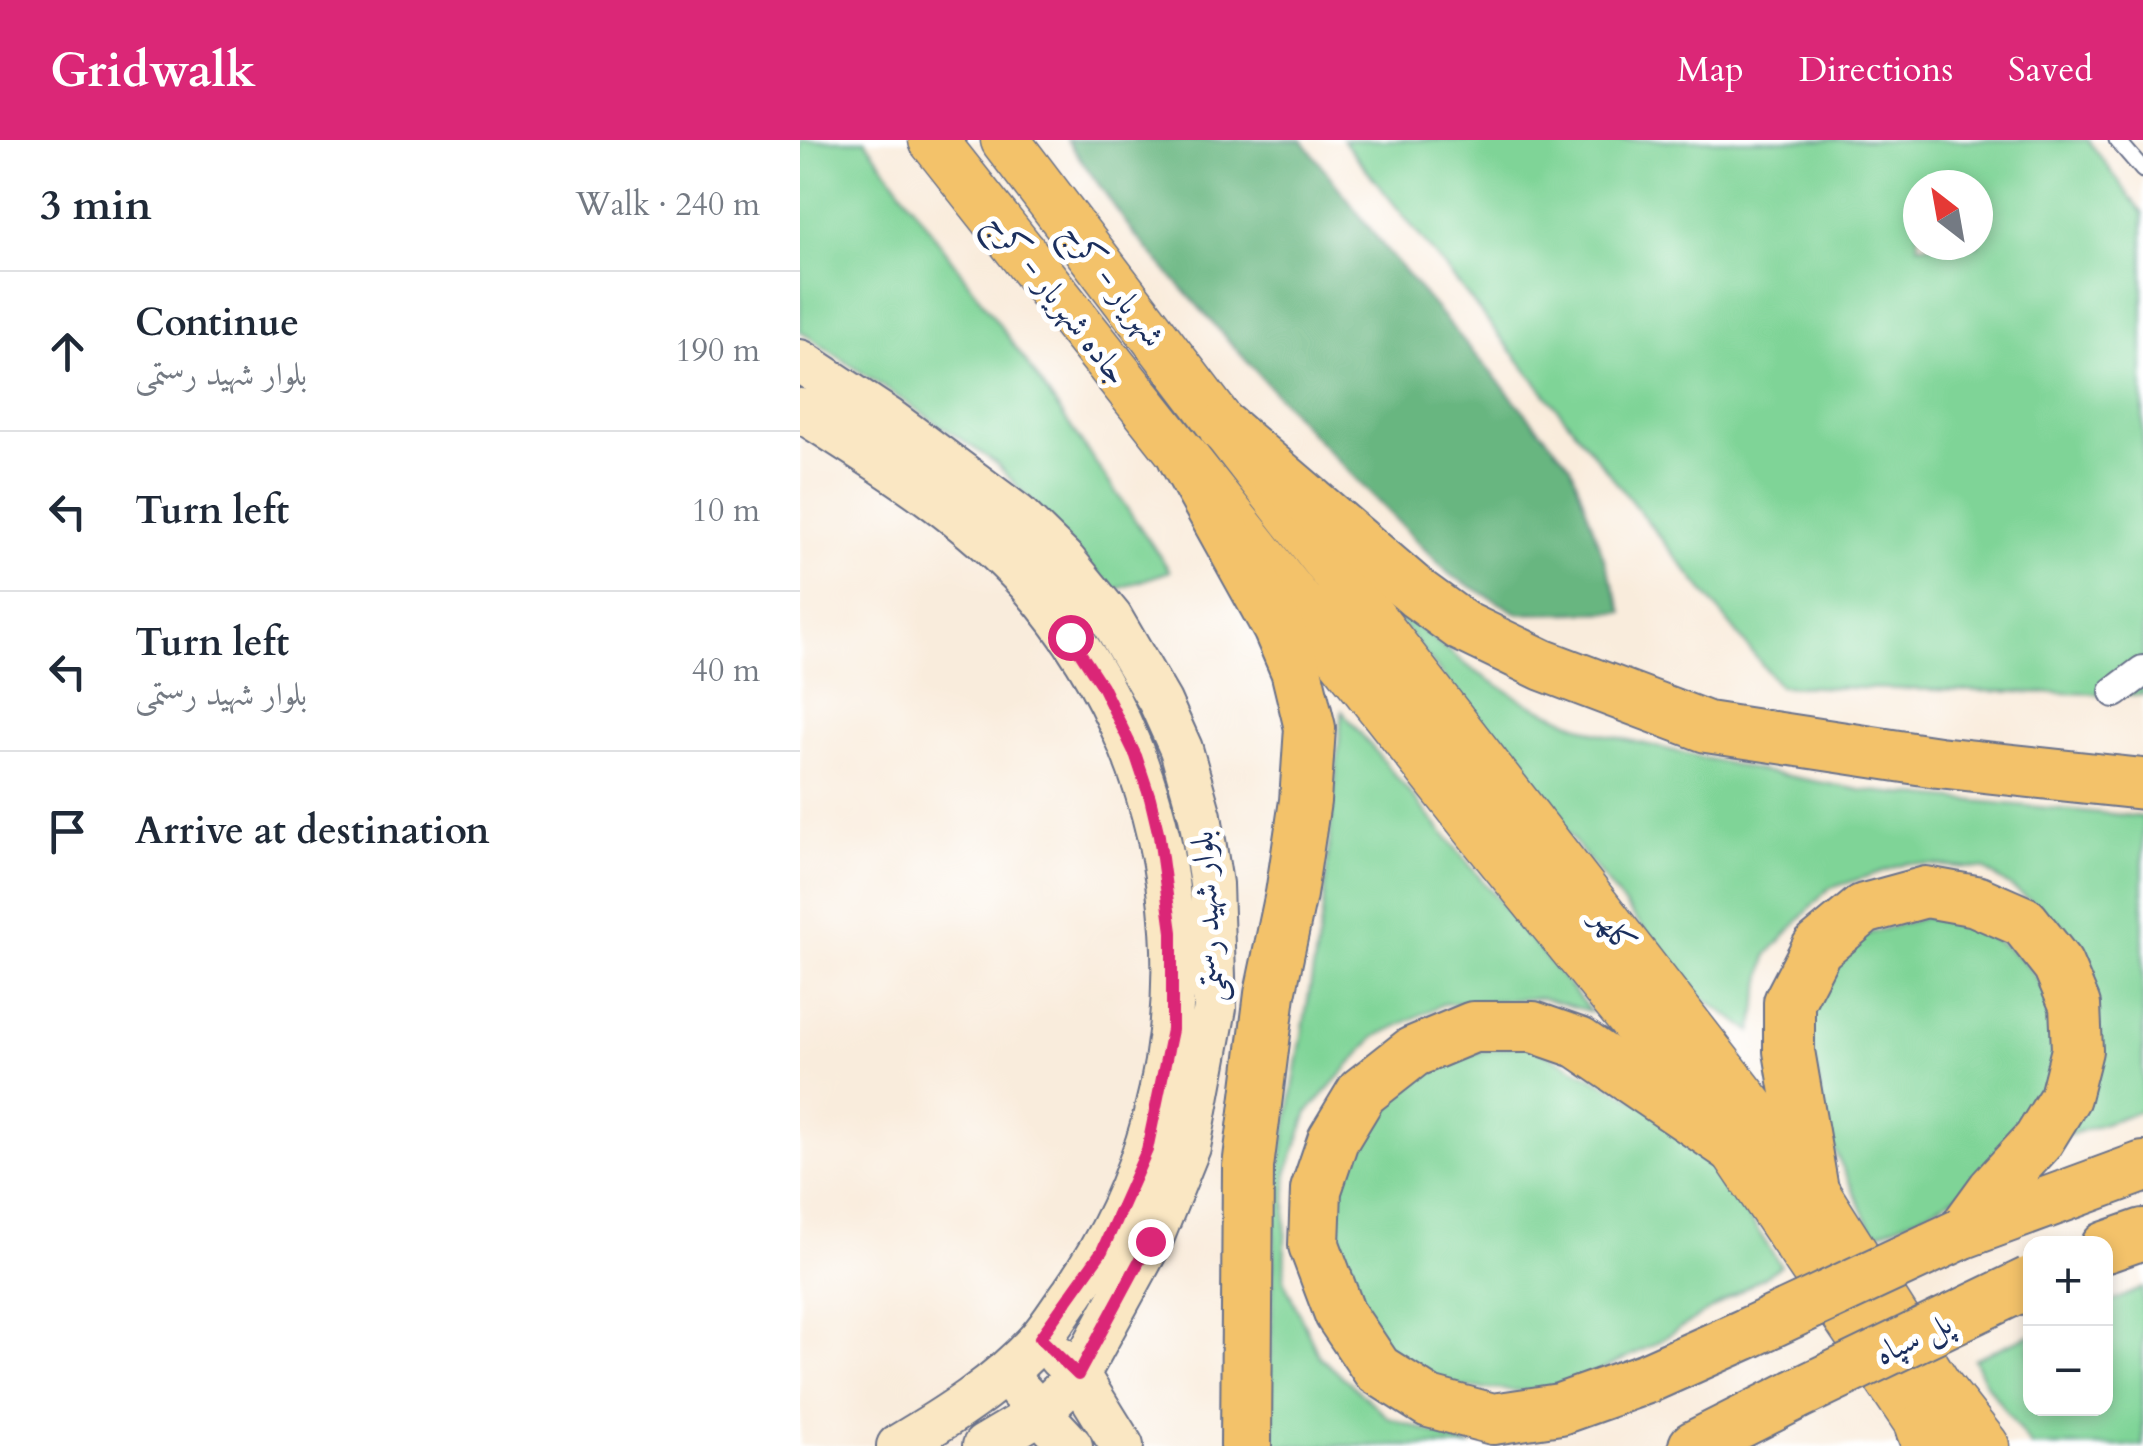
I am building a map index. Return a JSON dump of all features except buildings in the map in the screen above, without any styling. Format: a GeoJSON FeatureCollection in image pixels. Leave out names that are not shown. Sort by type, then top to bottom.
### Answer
{"type":"FeatureCollection","features":[{"type":"Feature","properties":{"kind":"highway"},"geometry":{"type":"LineString","coordinates":[[1224,428],[1418,594],[1462,626],[1543,665],[1707,727],[1938,762],[2143,784]]}},
{"type":"Feature","properties":{"kind":"highway"},"geometry":{"type":"LineString","coordinates":[[1183,457],[1278,628],[1296,670],[1310,728],[1306,801],[1270,994],[1248,1167],[1246,1446]]}},
{"type":"Feature","properties":{"kind":"highway"},"geometry":{"type":"LineString","coordinates":[[1813,1190],[1789,1052],[1789,1002],[1817,948],[1864,909],[1926,892],[1976,900],[2024,922],[2058,964],[2075,1005],[2077,1050],[2065,1097],[2038,1142],[1993,1190],[1960,1234]]}},
{"type":"Feature","properties":{"kind":"highway"},"geometry":{"type":"LineString","coordinates":[[1731,1146],[1579,1043],[1533,1027],[1473,1027],[1413,1052],[1362,1092],[1333,1140],[1316,1190],[1314,1245],[1340,1314],[1377,1369],[1429,1402],[1493,1420],[1560,1409],[1648,1378],[1960,1234],[2143,1167]]}},
{"type":"Feature","properties":{"kind":"highway"},"geometry":{"type":"LineString","coordinates":[[2113,1245],[2143,1234]]}},
{"type":"Feature","properties":{"kind":"highway"},"geometry":{"type":"LineString","coordinates":[[2113,1247],[2143,1245]]}},
{"type":"Feature","properties":{"kind":"highway","name":"پل سپاه"},"geometry":{"type":"LineString","coordinates":[[1694,1446],[2023,1285]]}},
{"type":"Feature","properties":{"kind":"highway"},"geometry":{"type":"LineString","coordinates":[[1556,1446],[1748,1332]]}},
{"type":"Feature","properties":{"kind":"highway"},"geometry":{"type":"LineString","coordinates":[[1739,1446],[1795,1395]]}},
{"type":"Feature","properties":{"kind":"main road","name":"جاده شهریار - کرج"},"geometry":{"type":"LineString","coordinates":[[933,140],[1183,457]]}},
{"type":"Feature","properties":{"kind":"main road","name":"شهریار - کرج"},"geometry":{"type":"LineString","coordinates":[[1005,140],[1224,428]]}},
{"type":"Feature","properties":{"kind":"main road","name":"بلوار شهید رستمی"},"geometry":{"type":"LineString","coordinates":[[800,361],[888,418],[1017,515],[1066,563],[1110,618],[1160,702],[1182,748],[1196,799],[1211,884],[1215,1008],[1189,1147],[1150,1241],[1078,1375],[1040,1413],[984,1446]]}},
{"type":"Feature","properties":{"kind":"main road","name":"بلوار شهید رستمی"},"geometry":{"type":"LineString","coordinates":[[800,410],[965,520],[1029,584],[1070,637],[1102,686],[1136,756],[1159,836],[1172,932],[1172,1030],[1147,1150],[1102,1251],[1040,1338],[1004,1375],[898,1446]]}},
{"type":"Feature","properties":{"kind":"main road","name":"کلهر"},"geometry":{"type":"LineString","coordinates":[[1224,428],[1813,1190],[1937,1385],[1985,1446]]}},
{"type":"Feature","properties":{"kind":"main road","name":"کلهر"},"geometry":{"type":"LineString","coordinates":[[1183,457],[1719,1127],[1928,1440]]}},
{"type":"Feature","properties":{"kind":"main road"},"geometry":{"type":"LineString","coordinates":[[1040,1338],[1078,1375],[1122,1446]]}},
{"type":"Feature","properties":{"kind":"main road"},"geometry":{"type":"LineString","coordinates":[[1004,1375],[1071,1446]]}},
{"type":"Feature","properties":{"kind":"street"},"geometry":{"type":"LineString","coordinates":[[2115,692],[2143,671]]}},
{"type":"Feature","properties":{"kind":"lane"},"geometry":{"type":"LineString","coordinates":[[2117,140],[2143,170]]}},
{"type":"Feature","properties":{"kind":"green space"},"geometry":{"type":"Polygon","coordinates":[[[800,140],[865,140],[1024,359],[1170,571],[1112,591],[996,463],[800,331],[800,140]]]}},
{"type":"Feature","properties":{"kind":"green space"},"geometry":{"type":"Polygon","coordinates":[[[1067,140],[1302,140],[1391,256],[1571,466],[1623,612],[1519,614],[1449,574],[1308,430],[1134,234],[1067,140]]]}},
{"type":"Feature","properties":{"kind":"green space"},"geometry":{"type":"Polygon","coordinates":[[[1343,140],[2088,140],[2143,214],[2143,695],[1779,686],[1343,140]]]}},
{"type":"Feature","properties":{"kind":"green space"},"geometry":{"type":"Polygon","coordinates":[[[1380,597],[1473,670],[1527,703],[1594,732],[1860,790],[2143,817],[2143,1110],[2069,1135],[2039,906],[1984,869],[1908,863],[1828,889],[1767,955],[1752,1032],[1693,991],[1380,597]]]}},
{"type":"Feature","properties":{"kind":"green space"},"geometry":{"type":"Polygon","coordinates":[[[1342,711],[1591,1012],[1542,998],[1443,1004],[1375,1037],[1308,1112],[1287,1173],[1284,1281],[1319,1356],[1389,1418],[1472,1446],[1267,1446],[1276,1189],[1322,917],[1342,711]]]}},
{"type":"Feature","properties":{"kind":"green space"},"geometry":{"type":"Polygon","coordinates":[[[1925,917],[1984,935],[2018,957],[2032,972],[2051,1009],[2059,1079],[1973,1187],[1874,1235],[1828,1136],[1806,1010],[1832,964],[1867,934],[1925,917]]]}},
{"type":"Feature","properties":{"kind":"green space"},"geometry":{"type":"Polygon","coordinates":[[[1527,1044],[1676,1120],[1717,1168],[1781,1266],[1653,1345],[1597,1372],[1535,1392],[1461,1387],[1428,1376],[1400,1360],[1378,1337],[1339,1253],[1338,1195],[1360,1137],[1385,1104],[1441,1057],[1527,1044]]]}},
{"type":"Feature","properties":{"kind":"green space"},"geometry":{"type":"Polygon","coordinates":[[[2143,1288],[2143,1446],[2031,1446],[1985,1382],[1974,1359],[2023,1338],[2023,1416],[2113,1416],[2113,1301],[2143,1288]]]}},
{"type":"Feature","properties":{"kind":"route"},"geometry":{"type":"LineString","coordinates":[[1070,637],[1102,686],[1136,756],[1159,836],[1172,932],[1172,1030],[1147,1150],[1102,1251],[1040,1338],[1078,1375],[1150,1241]]}}]}
